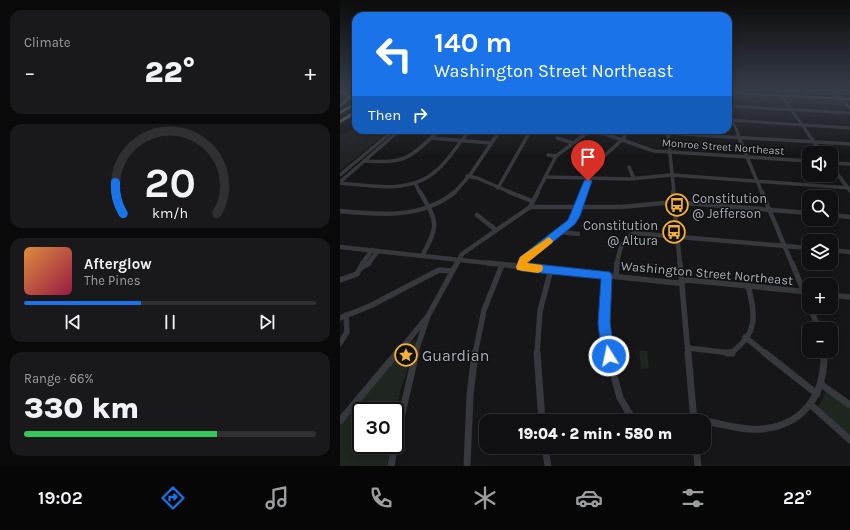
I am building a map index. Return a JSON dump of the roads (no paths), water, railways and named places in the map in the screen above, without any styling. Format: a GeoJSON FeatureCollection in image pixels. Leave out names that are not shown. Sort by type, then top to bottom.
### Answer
{"type":"FeatureCollection","features":[{"type":"Feature","properties":{"kind":"highway"},"geometry":{"type":"LineString","coordinates":[[340,123],[352,115]]}},
{"type":"Feature","properties":{"kind":"highway"},"geometry":{"type":"LineString","coordinates":[[340,123],[352,117]]}},
{"type":"Feature","properties":{"kind":"street"},"geometry":{"type":"LineString","coordinates":[[791,112],[817,146]]}},
{"type":"Feature","properties":{"kind":"street"},"geometry":{"type":"LineString","coordinates":[[825,112],[850,113]]}},
{"type":"Feature","properties":{"kind":"street"},"geometry":{"type":"LineString","coordinates":[[732,121],[850,128]]}},
{"type":"Feature","properties":{"kind":"street"},"geometry":{"type":"LineString","coordinates":[[732,125],[739,138],[784,246],[802,284]]}},
{"type":"Feature","properties":{"kind":"street"},"geometry":{"type":"LineString","coordinates":[[340,175],[389,134]]}},
{"type":"Feature","properties":{"kind":"street"},"geometry":{"type":"LineString","coordinates":[[340,182],[395,134]]}},
{"type":"Feature","properties":{"kind":"street"},"geometry":{"type":"LineString","coordinates":[[364,161],[395,163],[412,157],[435,134]]}},
{"type":"Feature","properties":{"kind":"street"},"geometry":{"type":"LineString","coordinates":[[340,182],[397,187],[415,183],[435,171],[466,134]]}},
{"type":"Feature","properties":{"kind":"street"},"geometry":{"type":"LineString","coordinates":[[340,211],[389,216],[411,213],[430,207],[455,192],[497,134]]}},
{"type":"Feature","properties":{"kind":"street"},"geometry":{"type":"LineString","coordinates":[[498,188],[529,134]]}},
{"type":"Feature","properties":{"kind":"street"},"geometry":{"type":"LineString","coordinates":[[530,207],[556,156],[585,134]]}},
{"type":"Feature","properties":{"kind":"street","name":"Monroe Street Northeast"},"geometry":{"type":"LineString","coordinates":[[605,134],[623,139],[650,150],[802,161]]}},
{"type":"Feature","properties":{"kind":"street"},"geometry":{"type":"LineString","coordinates":[[521,267],[524,260],[572,222],[594,165],[623,139],[625,134]]}},
{"type":"Feature","properties":{"kind":"street"},"geometry":{"type":"LineString","coordinates":[[668,134],[688,348],[698,414]]}},
{"type":"Feature","properties":{"kind":"street"},"geometry":{"type":"LineString","coordinates":[[692,134],[850,144]]}},
{"type":"Feature","properties":{"kind":"street"},"geometry":{"type":"LineString","coordinates":[[431,138],[491,143]]}},
{"type":"Feature","properties":{"kind":"street"},"geometry":{"type":"LineString","coordinates":[[557,138],[573,143]]}},
{"type":"Feature","properties":{"kind":"street"},"geometry":{"type":"LineString","coordinates":[[548,155],[556,156]]}},
{"type":"Feature","properties":{"kind":"street"},"geometry":{"type":"LineString","coordinates":[[838,164],[850,164]]}},
{"type":"Feature","properties":{"kind":"street"},"geometry":{"type":"LineString","coordinates":[[629,167],[634,179]]}},
{"type":"Feature","properties":{"kind":"street"},"geometry":{"type":"LineString","coordinates":[[838,174],[849,189]]}},
{"type":"Feature","properties":{"kind":"street"},"geometry":{"type":"LineString","coordinates":[[546,177],[634,179],[672,175],[849,189]]}},
{"type":"Feature","properties":{"kind":"street"},"geometry":{"type":"LineString","coordinates":[[468,176],[477,178],[532,201]]}},
{"type":"Feature","properties":{"kind":"street"},"geometry":{"type":"LineString","coordinates":[[415,183],[430,207],[435,219],[436,229],[432,241],[422,256]]}},
{"type":"Feature","properties":{"kind":"street"},"geometry":{"type":"LineString","coordinates":[[404,402],[412,364],[428,316],[458,260],[462,254],[530,207],[621,207],[674,202],[802,212]]}},
{"type":"Feature","properties":{"kind":"street"},"geometry":{"type":"LineString","coordinates":[[477,215],[496,230]]}},
{"type":"Feature","properties":{"kind":"street"},"geometry":{"type":"LineString","coordinates":[[838,215],[850,216]]}},
{"type":"Feature","properties":{"kind":"street"},"geometry":{"type":"LineString","coordinates":[[560,232],[578,234]]}},
{"type":"Feature","properties":{"kind":"street"},"geometry":{"type":"LineString","coordinates":[[616,276],[620,244],[627,236],[641,233],[802,247]]}},
{"type":"Feature","properties":{"kind":"street","name":"Washington Street Northeast"},"geometry":{"type":"LineString","coordinates":[[340,247],[677,283],[687,280],[802,292]]}},
{"type":"Feature","properties":{"kind":"street"},"geometry":{"type":"LineString","coordinates":[[365,264],[372,250]]}},
{"type":"Feature","properties":{"kind":"street"},"geometry":{"type":"LineString","coordinates":[[340,280],[357,274],[378,251]]}},
{"type":"Feature","properties":{"kind":"street"},"geometry":{"type":"LineString","coordinates":[[838,251],[850,252]]}},
{"type":"Feature","properties":{"kind":"street"},"geometry":{"type":"LineString","coordinates":[[467,466],[468,408],[471,370],[484,309],[502,265]]}},
{"type":"Feature","properties":{"kind":"street"},"geometry":{"type":"LineString","coordinates":[[340,343],[347,332],[343,317],[395,294],[439,270],[452,271]]}},
{"type":"Feature","properties":{"kind":"street"},"geometry":{"type":"LineString","coordinates":[[541,414],[537,368],[537,338],[540,310],[551,270]]}},
{"type":"Feature","properties":{"kind":"street"},"geometry":{"type":"LineString","coordinates":[[607,276],[604,307],[606,344],[620,400],[627,414]]}},
{"type":"Feature","properties":{"kind":"street"},"geometry":{"type":"LineString","coordinates":[[688,348],[731,353],[736,350],[755,321],[748,286]]}},
{"type":"Feature","properties":{"kind":"street"},"geometry":{"type":"LineString","coordinates":[[838,296],[850,297]]}},
{"type":"Feature","properties":{"kind":"street"},"geometry":{"type":"LineString","coordinates":[[340,421],[428,316]]}},
{"type":"Feature","properties":{"kind":"street"},"geometry":{"type":"LineString","coordinates":[[745,337],[817,394]]}},
{"type":"Feature","properties":{"kind":"street"},"geometry":{"type":"LineString","coordinates":[[711,423],[760,429],[776,427],[801,413],[811,405],[822,385],[825,370],[824,358]]}},
{"type":"Feature","properties":{"kind":"street"},"geometry":{"type":"LineString","coordinates":[[822,385],[850,405]]}},
{"type":"Feature","properties":{"kind":"street"},"geometry":{"type":"LineString","coordinates":[[811,405],[850,440]]}},
{"type":"Feature","properties":{"kind":"street"},"geometry":{"type":"LineString","coordinates":[[391,466],[393,454]]}},
{"type":"Feature","properties":{"kind":"street"},"geometry":{"type":"LineString","coordinates":[[546,454],[548,466]]}},
{"type":"Feature","properties":{"kind":"street"},"geometry":{"type":"LineString","coordinates":[[697,454],[698,466]]}},
{"type":"Feature","properties":{"kind":"place","name":"Constitution @ Jefferson"},"geometry":{"type":"Point","coordinates":[677,205]}},
{"type":"Feature","properties":{"kind":"place","name":"Constitution @ Altura"},"geometry":{"type":"Point","coordinates":[674,232]}},
{"type":"Feature","properties":{"kind":"place","name":"Guardian"},"geometry":{"type":"Point","coordinates":[406,355]}}]}
